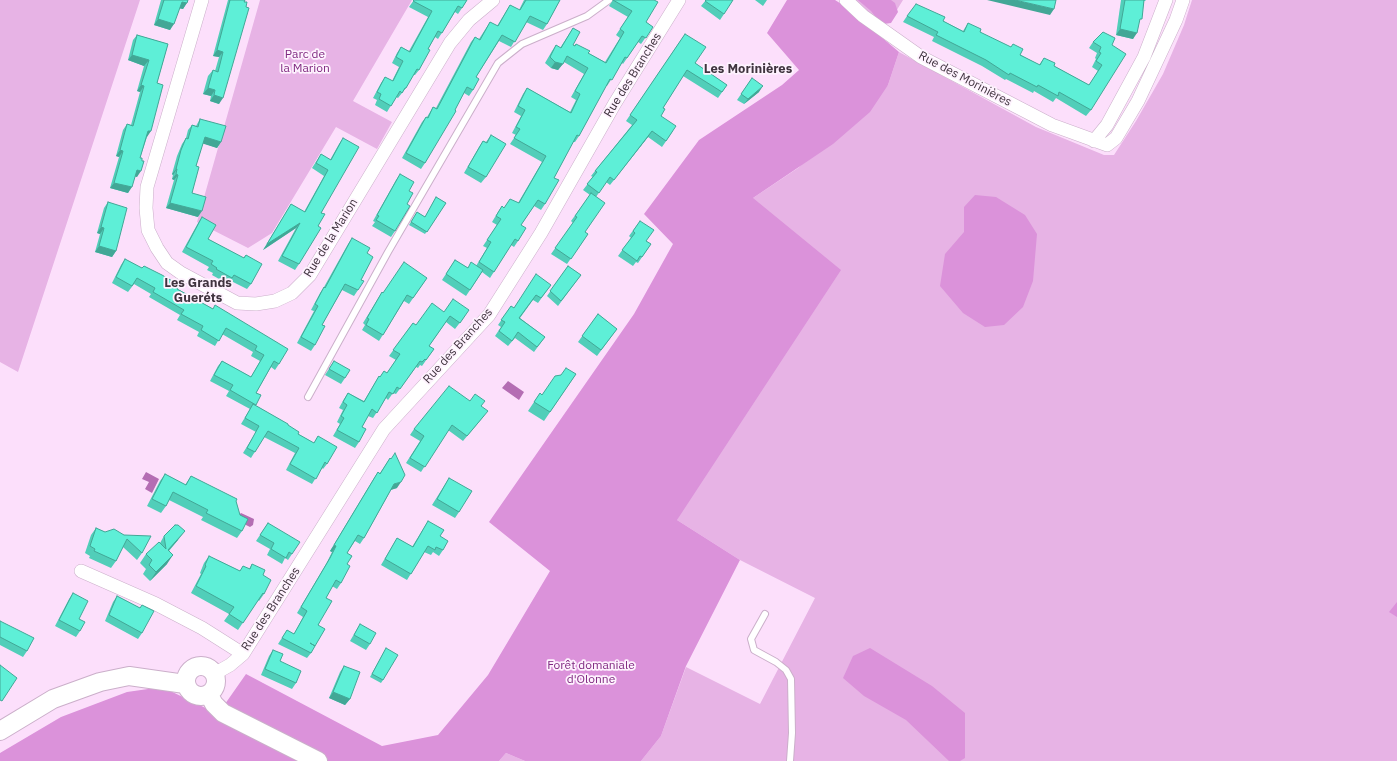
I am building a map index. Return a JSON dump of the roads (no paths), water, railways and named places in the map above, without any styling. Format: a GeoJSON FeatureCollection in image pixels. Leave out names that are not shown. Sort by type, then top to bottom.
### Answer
{"type":"FeatureCollection","features":[{"type":"Feature","properties":{"kind":"street","name":"Rue de la Marion"},"geometry":{"type":"LineString","coordinates":[[202,0],[148,187],[146,208],[148,230],[167,263],[181,273],[237,303],[256,304],[275,301],[292,293],[310,275],[450,42],[469,20],[493,0]]}},
{"type":"Feature","properties":{"kind":"street","name":"Rue des Branches"},"geometry":{"type":"LineString","coordinates":[[214,674],[230,665],[243,654],[384,429],[489,315],[541,233],[615,103],[680,0]]}},
{"type":"Feature","properties":{"kind":"street","name":"Rue des Morinières"},"geometry":{"type":"LineString","coordinates":[[846,0],[863,16],[921,57],[1052,125],[1094,141]]}},
{"type":"Feature","properties":{"kind":"street"},"geometry":{"type":"LineString","coordinates":[[1166,0],[1144,57],[1107,125],[1094,141],[1107,145],[1116,138],[1138,101],[1158,62],[1176,20],[1182,0]]}},
{"type":"Feature","properties":{"kind":"street"},"geometry":{"type":"LineString","coordinates":[[81,572],[156,604],[202,628],[243,654]]}},
{"type":"Feature","properties":{"kind":"street"},"geometry":{"type":"LineString","coordinates":[[200,666],[208,668],[214,674],[216,681],[214,689],[209,695],[199,697],[190,693],[185,684],[186,675],[192,669],[200,666]]}},
{"type":"Feature","properties":{"kind":"street"},"geometry":{"type":"LineString","coordinates":[[0,731],[54,699],[100,682],[129,676],[185,684]]}},
{"type":"Feature","properties":{"kind":"street"},"geometry":{"type":"LineString","coordinates":[[209,695],[214,704],[223,713],[318,761]]}},
{"type":"Feature","properties":{"kind":"lane"},"geometry":{"type":"LineString","coordinates":[[308,397],[388,252],[498,63],[522,44],[587,16],[609,0]]}},
{"type":"Feature","properties":{"kind":"lane"},"geometry":{"type":"LineString","coordinates":[[765,614],[751,640],[754,650],[781,666],[786,670],[791,679],[792,733],[790,761]]}},
{"type":"Feature","properties":{"kind":"district","name":"Les Morinières"},"geometry":{"type":"Point","coordinates":[748,69]}},
{"type":"Feature","properties":{"kind":"district","name":"Les Grands Gueréts"},"geometry":{"type":"Point","coordinates":[198,290]}},
{"type":"Feature","properties":{"kind":"park label","name":"Parc de la Marion"},"geometry":{"type":"Point","coordinates":[305,62]}},
{"type":"Feature","properties":{"kind":"park label","name":"Forêt domaniale d'Olonne"},"geometry":{"type":"Point","coordinates":[591,673]}}]}
